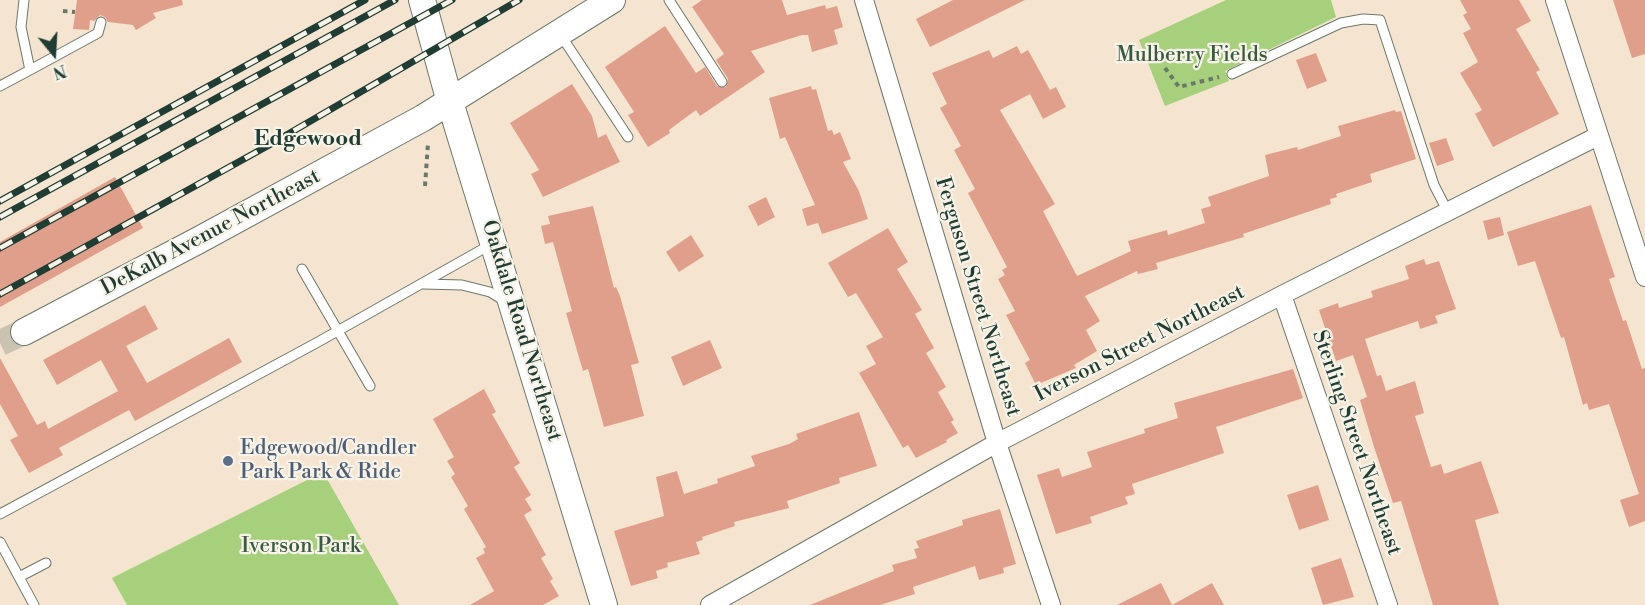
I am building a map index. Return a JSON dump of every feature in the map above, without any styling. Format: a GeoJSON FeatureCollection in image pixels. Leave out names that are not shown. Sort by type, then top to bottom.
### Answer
{"type":"FeatureCollection","features":[{"type":"Feature","properties":{"kind":"main road","name":"Oakdale Road Northeast"},"geometry":{"type":"LineString","coordinates":[[422,0],[450,102],[604,605]]}},
{"type":"Feature","properties":{"kind":"main road","name":"DeKalb Avenue Northeast"},"geometry":{"type":"LineString","coordinates":[[24,332],[209,235],[450,102],[612,0]]}},
{"type":"Feature","properties":{"kind":"street","name":"Ferguson Street Northeast"},"geometry":{"type":"LineString","coordinates":[[864,0],[997,442],[1051,605]]}},
{"type":"Feature","properties":{"kind":"street"},"geometry":{"type":"LineString","coordinates":[[1555,0],[1645,277]]}},
{"type":"Feature","properties":{"kind":"street","name":"Iverson Street Northeast"},"geometry":{"type":"LineString","coordinates":[[710,605],[997,442],[1598,136]]}},
{"type":"Feature","properties":{"kind":"street","name":"Sterling Street Northeast"},"geometry":{"type":"LineString","coordinates":[[1282,295],[1388,605]]}},
{"type":"Feature","properties":{"kind":"lane"},"geometry":{"type":"LineString","coordinates":[[24,0],[21,27],[30,70]]}},
{"type":"Feature","properties":{"kind":"lane"},"geometry":{"type":"LineString","coordinates":[[669,0],[722,82]]}},
{"type":"Feature","properties":{"kind":"lane"},"geometry":{"type":"LineString","coordinates":[[1232,74],[1341,23],[1363,19],[1380,20],[1434,185],[1448,212]]}},
{"type":"Feature","properties":{"kind":"lane"},"geometry":{"type":"LineString","coordinates":[[0,86],[98,33],[101,22]]}},
{"type":"Feature","properties":{"kind":"lane"},"geometry":{"type":"LineString","coordinates":[[560,34],[628,137]]}},
{"type":"Feature","properties":{"kind":"lane"},"geometry":{"type":"LineString","coordinates":[[0,514],[495,243]]}},
{"type":"Feature","properties":{"kind":"lane"},"geometry":{"type":"LineString","coordinates":[[302,269],[370,386]]}},
{"type":"Feature","properties":{"kind":"lane"},"geometry":{"type":"LineString","coordinates":[[420,284],[462,285],[481,289],[514,308]]}},
{"type":"Feature","properties":{"kind":"lane"},"geometry":{"type":"LineString","coordinates":[[0,542],[34,605]]}},
{"type":"Feature","properties":{"kind":"lane"},"geometry":{"type":"LineString","coordinates":[[19,577],[46,563]]}},
{"type":"Feature","properties":{"kind":"path"},"geometry":{"type":"LineString","coordinates":[[63,11],[75,12]]}},
{"type":"Feature","properties":{"kind":"path"},"geometry":{"type":"LineString","coordinates":[[1165,68],[1179,87],[1232,74]]}},
{"type":"Feature","properties":{"kind":"path"},"geometry":{"type":"LineString","coordinates":[[425,186],[428,142]]}},
{"type":"Feature","properties":{"kind":"green space","name":"Mulberry Fields"},"geometry":{"type":"Polygon","coordinates":[[[1226,0],[1331,0],[1336,17],[1225,71],[1229,81],[1165,106],[1139,40],[1226,0]]]}},
{"type":"Feature","properties":{"kind":"green space","name":"Iverson Park"},"geometry":{"type":"Polygon","coordinates":[[[323,472],[399,605],[127,605],[112,578],[323,472]]]}},
{"type":"Feature","properties":{"kind":"building"},"geometry":{"type":"Polygon","coordinates":[[[77,0],[182,0],[183,5],[153,13],[156,18],[136,30],[133,25],[108,22],[100,15],[94,21],[90,20],[89,30],[73,29],[77,0]]]}},
{"type":"Feature","properties":{"kind":"building"},"geometry":{"type":"Polygon","coordinates":[[[702,0],[782,0],[787,15],[825,5],[826,9],[837,6],[843,27],[834,30],[838,44],[812,52],[808,35],[751,51],[765,72],[700,116],[696,110],[669,130],[670,133],[648,147],[628,115],[634,112],[605,67],[665,26],[696,73],[705,67],[717,86],[726,87],[728,79],[716,60],[724,54],[692,7],[702,0]]]}},
{"type":"Feature","properties":{"kind":"building"},"geometry":{"type":"Polygon","coordinates":[[[953,0],[1025,0],[930,47],[916,19],[953,0]]]}},
{"type":"Feature","properties":{"kind":"building"},"geometry":{"type":"Polygon","coordinates":[[[1460,0],[1519,0],[1531,21],[1516,29],[1540,70],[1536,72],[1559,114],[1493,147],[1475,114],[1482,110],[1460,73],[1478,62],[1463,33],[1471,29],[1463,15],[1467,13],[1460,0]]]}},
{"type":"Feature","properties":{"kind":"building"},"geometry":{"type":"Polygon","coordinates":[[[1613,0],[1645,0],[1645,54],[1632,58],[1613,0]]]}},
{"type":"Feature","properties":{"kind":"building"},"geometry":{"type":"Polygon","coordinates":[[[1017,46],[1021,54],[1028,50],[1050,90],[1056,87],[1066,107],[1043,119],[1030,94],[1000,110],[1055,204],[1043,211],[1077,276],[1131,251],[1128,241],[1167,230],[1168,235],[1205,223],[1201,209],[1211,206],[1208,197],[1269,176],[1265,155],[1297,147],[1298,150],[1341,136],[1338,126],[1395,110],[1396,112],[1401,111],[1416,159],[1370,174],[1372,182],[1336,194],[1337,197],[1330,199],[1331,204],[1243,234],[1244,237],[1156,263],[1158,269],[1138,274],[1137,271],[1085,296],[1100,321],[1086,330],[1097,351],[1074,365],[1076,368],[1036,385],[1025,363],[1030,360],[1006,315],[1015,311],[998,279],[1005,275],[1002,270],[1007,267],[968,193],[975,189],[954,150],[961,146],[940,108],[947,104],[932,73],[989,50],[993,58],[1017,46]]]}},
{"type":"Feature","properties":{"kind":"building"},"geometry":{"type":"Polygon","coordinates":[[[1316,53],[1327,81],[1307,89],[1296,60],[1316,53]]]}},
{"type":"Feature","properties":{"kind":"building"},"geometry":{"type":"Polygon","coordinates":[[[572,84],[592,116],[598,138],[606,134],[620,162],[543,197],[531,174],[539,170],[510,123],[572,84]]]}},
{"type":"Feature","properties":{"kind":"building"},"geometry":{"type":"Polygon","coordinates":[[[811,86],[812,90],[816,89],[828,131],[832,130],[834,135],[840,132],[851,159],[843,162],[859,191],[868,219],[822,234],[818,223],[807,226],[802,209],[815,205],[785,137],[780,139],[769,98],[811,86]]]}},
{"type":"Feature","properties":{"kind":"building"},"geometry":{"type":"Polygon","coordinates":[[[1446,138],[1454,160],[1437,166],[1429,143],[1446,138]]]}},
{"type":"Feature","properties":{"kind":"building"},"geometry":{"type":"Polygon","coordinates":[[[115,177],[143,228],[0,307],[0,242],[115,177]]]}},
{"type":"Feature","properties":{"kind":"building"},"geometry":{"type":"Polygon","coordinates":[[[766,197],[775,217],[758,226],[748,206],[766,197]]]}},
{"type":"Feature","properties":{"kind":"building"},"geometry":{"type":"Polygon","coordinates":[[[1591,205],[1615,277],[1609,279],[1623,321],[1626,320],[1642,369],[1645,368],[1645,521],[1629,527],[1620,500],[1639,494],[1609,404],[1589,410],[1587,403],[1583,405],[1564,337],[1561,338],[1535,261],[1518,266],[1507,232],[1591,205]]]}},
{"type":"Feature","properties":{"kind":"building"},"geometry":{"type":"Polygon","coordinates":[[[593,206],[614,288],[616,287],[620,296],[639,363],[631,365],[644,416],[604,427],[588,369],[583,371],[566,313],[572,311],[553,242],[545,244],[541,226],[550,224],[548,216],[593,206]]]}},
{"type":"Feature","properties":{"kind":"building"},"geometry":{"type":"Polygon","coordinates":[[[1500,217],[1504,235],[1488,240],[1483,221],[1500,217]]]}},
{"type":"Feature","properties":{"kind":"building"},"geometry":{"type":"Polygon","coordinates":[[[888,228],[908,262],[897,269],[922,310],[915,314],[934,348],[926,353],[946,387],[938,392],[954,420],[951,422],[958,433],[946,440],[947,442],[916,458],[908,445],[903,448],[859,373],[876,364],[866,346],[883,337],[856,293],[848,297],[828,263],[888,228]]]}},
{"type":"Feature","properties":{"kind":"building"},"geometry":{"type":"Polygon","coordinates":[[[691,235],[704,256],[679,272],[666,252],[691,235]]]}},
{"type":"Feature","properties":{"kind":"building"},"geometry":{"type":"Polygon","coordinates":[[[1424,259],[1426,265],[1439,261],[1456,309],[1435,316],[1438,323],[1420,329],[1418,321],[1365,339],[1377,376],[1381,375],[1386,391],[1415,381],[1424,413],[1415,416],[1431,467],[1441,464],[1444,474],[1481,461],[1499,513],[1475,520],[1499,605],[1433,605],[1401,501],[1393,503],[1374,447],[1360,400],[1367,397],[1353,355],[1336,361],[1319,310],[1338,303],[1339,308],[1373,297],[1371,291],[1409,279],[1405,266],[1424,259]]]}},
{"type":"Feature","properties":{"kind":"building"},"geometry":{"type":"Polygon","coordinates":[[[145,305],[158,329],[126,346],[147,383],[229,338],[242,362],[135,421],[129,410],[59,448],[63,455],[29,473],[10,440],[18,436],[0,404],[0,358],[37,425],[45,421],[48,429],[118,391],[101,360],[57,385],[43,360],[145,305]]]}},
{"type":"Feature","properties":{"kind":"building"},"geometry":{"type":"Polygon","coordinates":[[[710,340],[722,368],[683,386],[671,357],[710,340]]]}},
{"type":"Feature","properties":{"kind":"building"},"geometry":{"type":"Polygon","coordinates":[[[1293,369],[1303,398],[1216,427],[1224,453],[1132,484],[1135,494],[1125,497],[1128,504],[1090,517],[1092,523],[1056,534],[1037,475],[1059,468],[1062,477],[1092,467],[1087,452],[1145,433],[1144,429],[1178,418],[1174,403],[1293,369]]]}},
{"type":"Feature","properties":{"kind":"building"},"geometry":{"type":"Polygon","coordinates":[[[484,389],[496,412],[492,414],[520,463],[514,467],[531,495],[525,499],[532,510],[524,515],[546,555],[541,558],[553,579],[550,581],[559,596],[543,605],[470,605],[494,591],[476,558],[485,553],[483,549],[486,547],[464,509],[468,506],[451,477],[455,474],[447,461],[454,457],[433,419],[484,389]]]}},
{"type":"Feature","properties":{"kind":"building"},"geometry":{"type":"Polygon","coordinates":[[[859,412],[877,466],[839,478],[840,483],[787,501],[789,508],[734,522],[735,526],[702,537],[703,540],[696,542],[700,554],[667,563],[668,567],[656,571],[658,578],[631,586],[614,531],[664,516],[656,477],[677,471],[684,494],[718,483],[717,479],[755,466],[751,456],[789,444],[798,439],[796,434],[859,412]]]}},
{"type":"Feature","properties":{"kind":"building"},"geometry":{"type":"Polygon","coordinates":[[[1318,485],[1329,520],[1299,530],[1287,495],[1318,485]]]}},
{"type":"Feature","properties":{"kind":"building"},"geometry":{"type":"Polygon","coordinates":[[[1000,509],[1016,564],[1003,568],[1004,573],[979,580],[975,566],[913,587],[915,594],[880,605],[810,605],[894,571],[892,565],[917,558],[914,549],[919,548],[916,541],[963,525],[962,520],[1000,509]]]}},
{"type":"Feature","properties":{"kind":"building"},"geometry":{"type":"Polygon","coordinates":[[[1341,558],[1354,597],[1323,605],[1311,568],[1341,558]]]}},
{"type":"Feature","properties":{"kind":"building"},"geometry":{"type":"Polygon","coordinates":[[[1161,583],[1172,605],[1117,605],[1161,583]]]}},
{"type":"Feature","properties":{"kind":"building"},"geometry":{"type":"Polygon","coordinates":[[[1212,583],[1224,605],[1172,605],[1212,583]]]}},
{"type":"Feature","properties":{"kind":"tunnel"},"geometry":{"type":"LineString","coordinates":[[0,343],[24,332]]}},
{"type":"Feature","properties":{"kind":"railway"},"geometry":{"type":"LineString","coordinates":[[0,201],[365,0]]}},
{"type":"Feature","properties":{"kind":"railway"},"geometry":{"type":"LineString","coordinates":[[0,217],[395,0]]}},
{"type":"Feature","properties":{"kind":"railway"},"geometry":{"type":"LineString","coordinates":[[0,248],[452,0]]}},
{"type":"Feature","properties":{"kind":"railway"},"geometry":{"type":"LineString","coordinates":[[0,294],[271,144],[519,0]]}},
{"type":"Feature","properties":{"kind":"place","name":"Edgewood/Candler Park Park & Ride"},"geometry":{"type":"Point","coordinates":[228,461]}},
{"type":"Feature","properties":{"kind":"district","name":"Edgewood"},"geometry":{"type":"Point","coordinates":[308,140]}}]}
